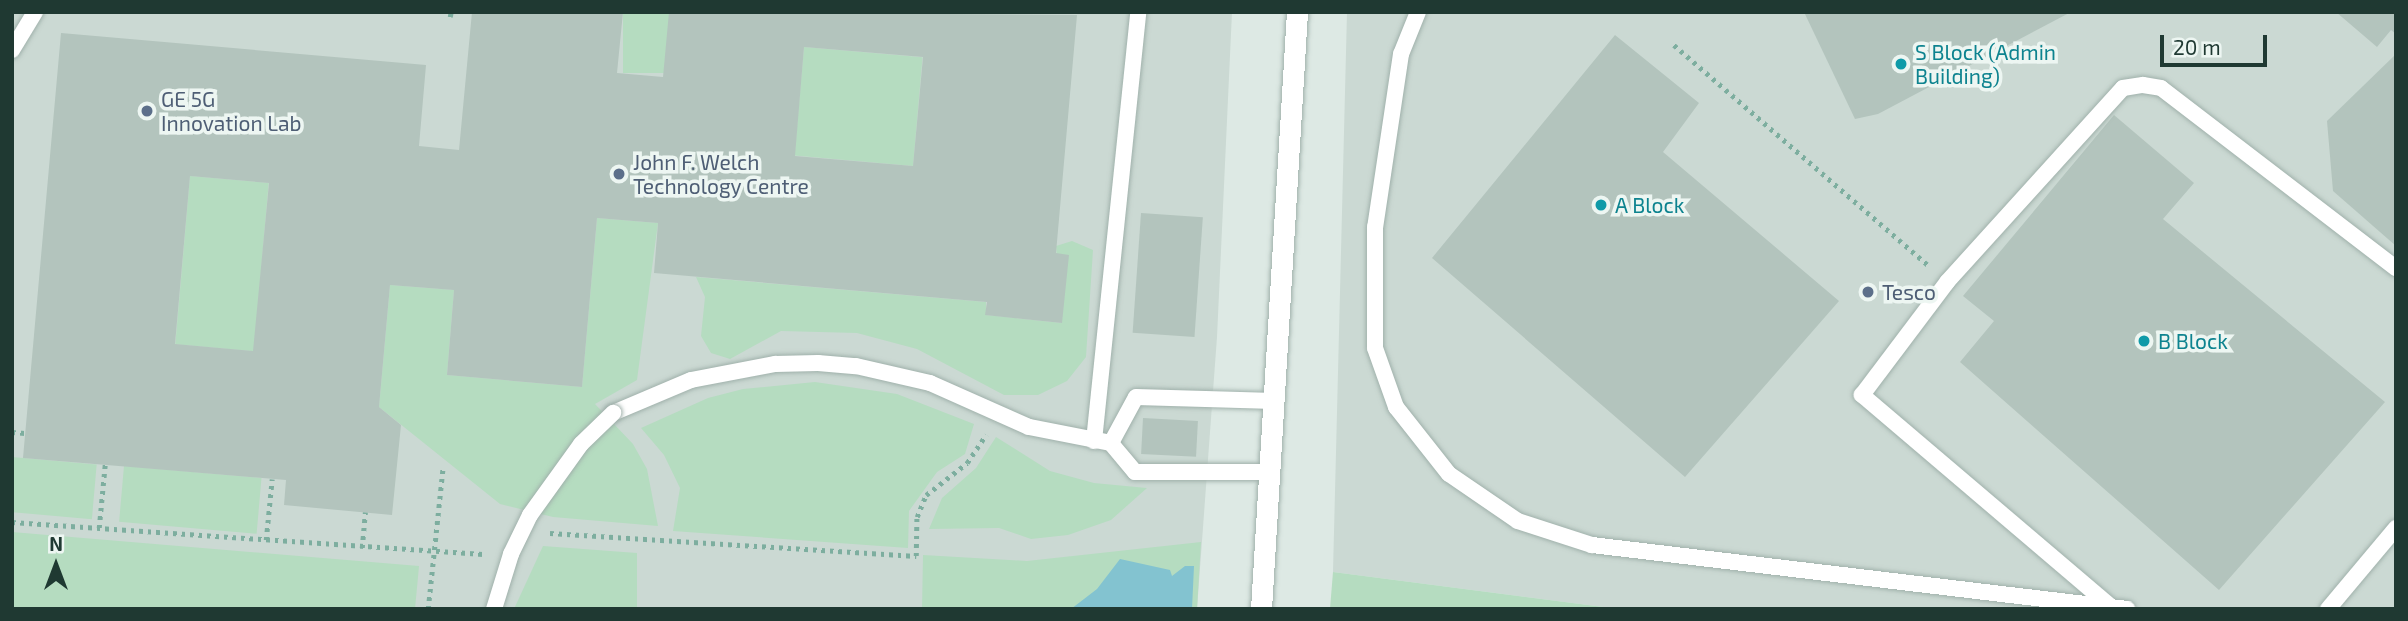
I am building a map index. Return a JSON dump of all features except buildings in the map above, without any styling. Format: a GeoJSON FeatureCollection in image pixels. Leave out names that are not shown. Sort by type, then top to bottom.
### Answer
{"type":"FeatureCollection","features":[{"type":"Feature","properties":{"kind":"street"},"geometry":{"type":"LineString","coordinates":[[1261,609],[1297,12]]}},
{"type":"Feature","properties":{"kind":"lane"},"geometry":{"type":"LineString","coordinates":[[12,50],[35,12]]}},
{"type":"Feature","properties":{"kind":"lane"},"geometry":{"type":"LineString","coordinates":[[1094,441],[1138,12]]}},
{"type":"Feature","properties":{"kind":"lane"},"geometry":{"type":"LineString","coordinates":[[1418,12],[1401,54],[1375,227],[1375,348],[1396,407],[1449,474],[1518,520],[1592,545],[2119,608]]}},
{"type":"Feature","properties":{"kind":"lane"},"geometry":{"type":"LineString","coordinates":[[2119,608],[1862,396],[1947,282],[2123,88],[2143,85],[2161,88],[2396,268]]}},
{"type":"Feature","properties":{"kind":"lane"},"geometry":{"type":"LineString","coordinates":[[494,609],[511,554],[530,515],[574,452],[613,413],[691,380],[775,364],[856,366],[930,383],[1029,427],[1111,443],[1135,472],[1271,472]]}},
{"type":"Feature","properties":{"kind":"lane"},"geometry":{"type":"LineString","coordinates":[[1111,443],[1136,397],[1275,401]]}},
{"type":"Feature","properties":{"kind":"lane"},"geometry":{"type":"LineString","coordinates":[[2328,609],[2396,528]]}},
{"type":"Feature","properties":{"kind":"path"},"geometry":{"type":"LineString","coordinates":[[1674,45],[1947,282]]}},
{"type":"Feature","properties":{"kind":"path"},"geometry":{"type":"LineString","coordinates":[[12,432],[25,433]]}},
{"type":"Feature","properties":{"kind":"path"},"geometry":{"type":"LineString","coordinates":[[99,528],[105,464]]}},
{"type":"Feature","properties":{"kind":"path"},"geometry":{"type":"LineString","coordinates":[[428,609],[443,467]]}},
{"type":"Feature","properties":{"kind":"path"},"geometry":{"type":"LineString","coordinates":[[267,541],[272,479]]}},
{"type":"Feature","properties":{"kind":"path"},"geometry":{"type":"LineString","coordinates":[[362,548],[365,512]]}},
{"type":"Feature","properties":{"kind":"shaded area","name":"John F. Welch Technology Centre"},"geometry":{"type":"Polygon","coordinates":[[[12,12],[1232,12],[1217,337],[1197,609],[12,609],[12,12]]]}},
{"type":"Feature","properties":{"kind":"shaded area","name":"Tesco"},"geometry":{"type":"Polygon","coordinates":[[[1347,12],[2396,12],[2396,609],[1619,609],[1333,572],[1347,12]]]}},
{"type":"Feature","properties":{"kind":"green space"},"geometry":{"type":"Polygon","coordinates":[[[623,12],[669,12],[669,73],[623,73],[623,12]]]}},
{"type":"Feature","properties":{"kind":"green space"},"geometry":{"type":"Polygon","coordinates":[[[804,47],[923,57],[913,166],[795,156],[804,47]]]}},
{"type":"Feature","properties":{"kind":"green space"},"geometry":{"type":"Polygon","coordinates":[[[190,176],[269,183],[254,351],[175,344],[190,176]]]}},
{"type":"Feature","properties":{"kind":"green space"},"geometry":{"type":"Polygon","coordinates":[[[597,218],[658,223],[637,380],[595,404],[633,444],[647,469],[658,526],[553,517],[500,504],[379,407],[390,285],[454,290],[447,375],[582,387],[597,218]]]}},
{"type":"Feature","properties":{"kind":"green space"},"geometry":{"type":"Polygon","coordinates":[[[1072,241],[1093,250],[1086,357],[1067,381],[1038,395],[1004,395],[917,349],[857,333],[781,331],[730,359],[711,353],[701,336],[705,297],[696,277],[986,302],[986,315],[1062,323],[1056,246],[1072,241]]]}},
{"type":"Feature","properties":{"kind":"green space"},"geometry":{"type":"Polygon","coordinates":[[[815,382],[897,394],[974,424],[965,454],[937,472],[909,511],[908,548],[673,531],[680,488],[664,455],[641,428],[708,398],[743,389],[815,382]]]}},
{"type":"Feature","properties":{"kind":"green space"},"geometry":{"type":"Polygon","coordinates":[[[996,437],[1050,471],[1094,483],[1147,488],[1111,520],[1068,535],[1031,539],[999,528],[929,529],[942,498],[976,468],[996,437]]]}},
{"type":"Feature","properties":{"kind":"green space"},"geometry":{"type":"Polygon","coordinates":[[[12,457],[97,464],[92,519],[12,512],[12,457]]]}},
{"type":"Feature","properties":{"kind":"green space"},"geometry":{"type":"Polygon","coordinates":[[[124,466],[261,478],[257,534],[119,522],[124,466]]]}},
{"type":"Feature","properties":{"kind":"green space"},"geometry":{"type":"Polygon","coordinates":[[[12,532],[419,566],[415,609],[12,609],[12,532]]]}},
{"type":"Feature","properties":{"kind":"green space"},"geometry":{"type":"Polygon","coordinates":[[[1201,542],[1197,609],[922,609],[923,555],[1027,561],[1201,542]]]}},
{"type":"Feature","properties":{"kind":"green space"},"geometry":{"type":"Polygon","coordinates":[[[543,546],[637,553],[637,609],[514,609],[543,546]]]}},
{"type":"Feature","properties":{"kind":"green space"},"geometry":{"type":"Polygon","coordinates":[[[1333,572],[1619,609],[1330,609],[1333,572]]]}},
{"type":"Feature","properties":{"kind":"water"},"geometry":{"type":"Polygon","coordinates":[[[1120,559],[1170,570],[1172,576],[1185,566],[1194,566],[1192,609],[1071,609],[1097,589],[1120,559]]]}},
{"type":"Feature","properties":{"kind":"place","name":"S Block (Admin Building)"},"geometry":{"type":"Point","coordinates":[1901,64]}},
{"type":"Feature","properties":{"kind":"place","name":"GE 5G Innovation Lab"},"geometry":{"type":"Point","coordinates":[147,111]}},
{"type":"Feature","properties":{"kind":"place","name":"John F. Welch Technology Centre"},"geometry":{"type":"Point","coordinates":[619,174]}},
{"type":"Feature","properties":{"kind":"place","name":"A Block"},"geometry":{"type":"Point","coordinates":[1601,205]}},
{"type":"Feature","properties":{"kind":"place","name":"Tesco"},"geometry":{"type":"Point","coordinates":[1868,292]}},
{"type":"Feature","properties":{"kind":"place","name":"B Block"},"geometry":{"type":"Point","coordinates":[2144,341]}}]}
